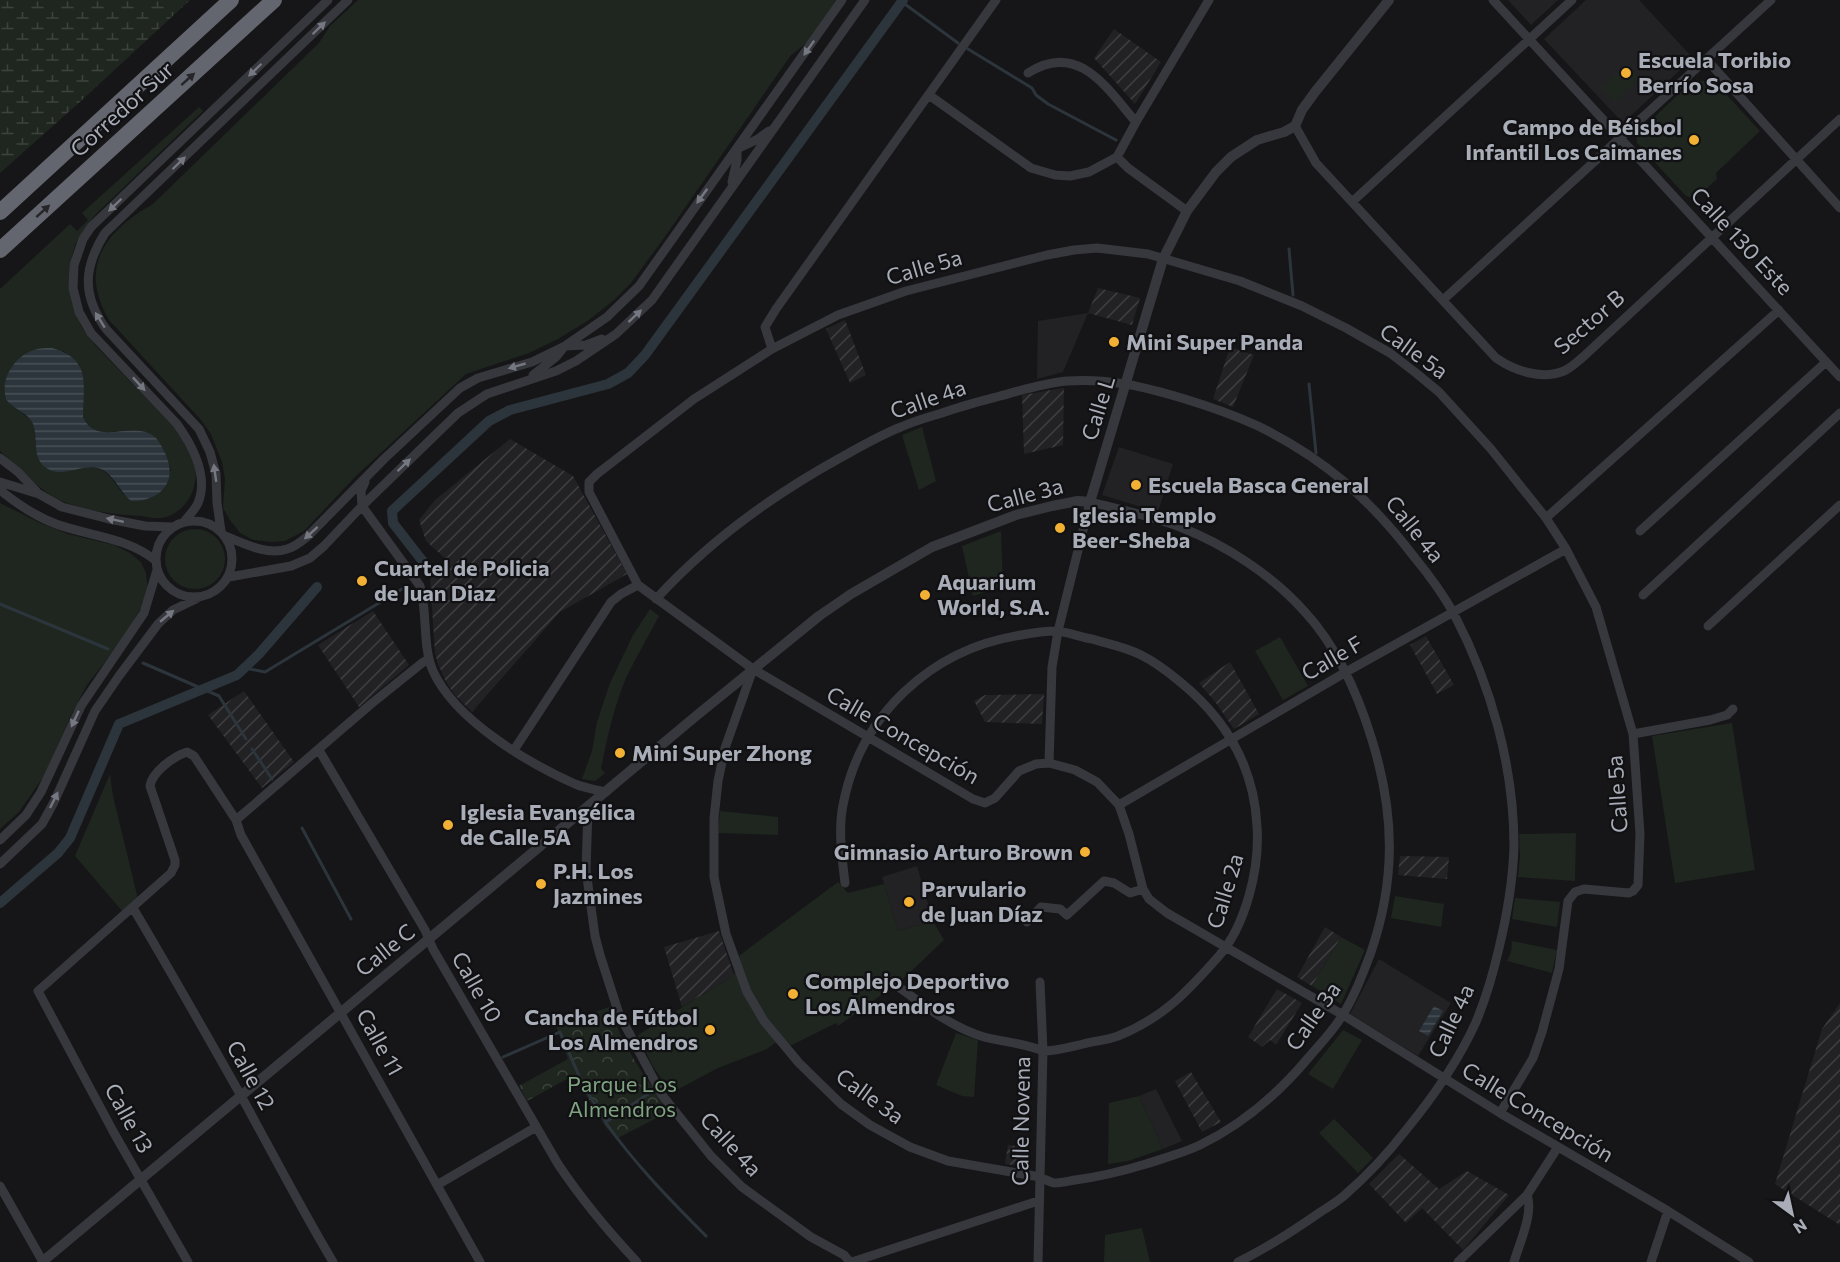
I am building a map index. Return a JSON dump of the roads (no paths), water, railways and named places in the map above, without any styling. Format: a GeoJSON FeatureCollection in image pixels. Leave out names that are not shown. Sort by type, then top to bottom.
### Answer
{"type":"FeatureCollection","features":[{"type":"Feature","properties":{"kind":"highway","name":"Corredor Sur"},"geometry":{"type":"LineString","coordinates":[[0,212],[231,0]]}},
{"type":"Feature","properties":{"kind":"highway","name":"Corredor Sur"},"geometry":{"type":"LineString","coordinates":[[0,250],[274,0]]}},
{"type":"Feature","properties":{"kind":"street"},"geometry":{"type":"LineString","coordinates":[[184,522],[198,504],[201,485],[198,463],[177,424],[91,333],[79,312],[73,288],[74,265],[83,239],[92,227],[328,0]]}},
{"type":"Feature","properties":{"kind":"street"},"geometry":{"type":"LineString","coordinates":[[0,864],[42,824],[95,711],[158,624],[173,610],[221,587],[229,577],[232,567],[233,556],[223,533],[217,503],[216,474],[210,452],[198,429],[106,329],[96,315],[89,298],[88,280],[90,265],[96,249],[105,234],[348,0]]}},
{"type":"Feature","properties":{"kind":"street"},"geometry":{"type":"LineString","coordinates":[[198,598],[185,597],[172,591],[163,582],[157,570],[155,560],[157,547],[173,527],[184,522],[204,522],[213,525],[223,533],[266,550],[286,550],[308,536],[460,388],[478,378],[532,362],[565,346],[608,317],[639,286],[842,0]]}},
{"type":"Feature","properties":{"kind":"street"},"geometry":{"type":"LineString","coordinates":[[229,577],[291,566],[310,558],[458,413],[487,393],[556,371],[576,361],[616,334],[652,300],[865,0]]}},
{"type":"Feature","properties":{"kind":"street"},"geometry":{"type":"LineString","coordinates":[[772,349],[765,327],[770,318],[996,0]]}},
{"type":"Feature","properties":{"kind":"street"},"geometry":{"type":"LineString","coordinates":[[929,95],[1030,168],[1055,175],[1070,176],[1089,172],[1117,157],[1209,0]]}},
{"type":"Feature","properties":{"kind":"street"},"geometry":{"type":"LineString","coordinates":[[1295,126],[1302,110],[1315,92],[1389,0]]}},
{"type":"Feature","properties":{"kind":"street","name":"Calle 130 Este"},"geometry":{"type":"LineString","coordinates":[[1493,0],[1840,377]]}},
{"type":"Feature","properties":{"kind":"street"},"geometry":{"type":"LineString","coordinates":[[1352,202],[1572,0]]}},
{"type":"Feature","properties":{"kind":"street"},"geometry":{"type":"LineString","coordinates":[[1443,300],[1772,0]]}},
{"type":"Feature","properties":{"kind":"street"},"geometry":{"type":"LineString","coordinates":[[1707,60],[1840,208]]}},
{"type":"Feature","properties":{"kind":"street"},"geometry":{"type":"LineString","coordinates":[[1028,73],[1055,61],[1081,67],[1103,82],[1136,122]]}},
{"type":"Feature","properties":{"kind":"street","name":"Sector B"},"geometry":{"type":"LineString","coordinates":[[1295,126],[1316,163],[1496,358],[1518,370],[1547,374],[1563,371],[1583,357],[1840,119]]}},
{"type":"Feature","properties":{"kind":"street"},"geometry":{"type":"LineString","coordinates":[[736,149],[758,139],[776,125]]}},
{"type":"Feature","properties":{"kind":"street","name":"Calle L"},"geometry":{"type":"LineString","coordinates":[[1049,763],[1052,667],[1058,631],[1090,502],[1163,259],[1186,211],[1216,172],[1231,157],[1257,140],[1284,132],[1295,126]]}},
{"type":"Feature","properties":{"kind":"street"},"geometry":{"type":"LineString","coordinates":[[727,194],[735,172],[736,149]]}},
{"type":"Feature","properties":{"kind":"street"},"geometry":{"type":"LineString","coordinates":[[1117,157],[1128,168],[1186,211]]}},
{"type":"Feature","properties":{"kind":"street","name":"Calle 5a"},"geometry":{"type":"LineString","coordinates":[[589,482],[694,399],[772,349],[838,315],[944,280],[1074,250],[1097,248],[1148,254],[1239,280],[1302,306],[1390,353],[1439,392],[1491,449],[1546,518],[1566,549],[1596,607],[1633,734],[1640,834],[1638,885],[1629,892],[1584,889],[1575,892],[1568,902],[1559,969],[1542,1032],[1533,1058],[1500,1113]]}},
{"type":"Feature","properties":{"kind":"street"},"geometry":{"type":"LineString","coordinates":[[1546,518],[1779,310]]}},
{"type":"Feature","properties":{"kind":"street"},"geometry":{"type":"LineString","coordinates":[[520,382],[545,367],[565,346],[586,345],[616,334]]}},
{"type":"Feature","properties":{"kind":"street"},"geometry":{"type":"LineString","coordinates":[[1640,531],[1826,362]]}},
{"type":"Feature","properties":{"kind":"street","name":"Calle 4a"},"geometry":{"type":"LineString","coordinates":[[656,599],[718,542],[774,498],[803,479],[901,426],[961,407],[1053,383],[1089,380],[1126,383],[1231,413],[1281,438],[1318,461],[1353,488],[1394,531],[1453,613],[1493,709],[1502,746],[1513,820],[1514,850],[1503,930],[1487,993],[1476,1022],[1445,1079],[1383,1158],[1345,1195],[1298,1228],[1238,1262]]}},
{"type":"Feature","properties":{"kind":"street"},"geometry":{"type":"LineString","coordinates":[[1643,595],[1840,413]]}},
{"type":"Feature","properties":{"kind":"street"},"geometry":{"type":"LineString","coordinates":[[0,458],[18,472],[39,494]]}},
{"type":"Feature","properties":{"kind":"street"},"geometry":{"type":"LineString","coordinates":[[368,476],[362,491],[362,506],[420,586],[429,659],[440,682],[463,711],[484,730],[514,750],[577,785],[606,792]]}},
{"type":"Feature","properties":{"kind":"street"},"geometry":{"type":"LineString","coordinates":[[0,482],[39,494],[62,507],[145,526],[173,527]]}},
{"type":"Feature","properties":{"kind":"street","name":"Calle Concepción"},"geometry":{"type":"LineString","coordinates":[[589,482],[589,492],[638,585],[753,669],[867,738],[973,799],[985,803],[995,798],[1019,771],[1036,764],[1049,763],[1075,770],[1097,782],[1119,805],[1143,889],[1149,899],[1167,913],[1343,1015],[1500,1113],[1668,1211],[1749,1262]]}},
{"type":"Feature","properties":{"kind":"street"},"geometry":{"type":"LineString","coordinates":[[0,490],[19,505]]}},
{"type":"Feature","properties":{"kind":"street"},"geometry":{"type":"LineString","coordinates":[[0,497],[54,523],[131,545],[155,560]]}},
{"type":"Feature","properties":{"kind":"street","name":"Calle 3a"},"geometry":{"type":"LineString","coordinates":[[1090,502],[1152,518],[1181,528],[1235,555],[1282,590],[1305,612],[1329,643],[1346,672],[1365,716],[1379,762],[1387,800],[1390,836],[1388,885],[1383,910],[1362,977],[1343,1015],[1292,1078],[1242,1120],[1200,1144],[1138,1166],[1097,1177],[1053,1183],[1040,1177],[948,1161],[910,1147],[870,1125],[841,1104],[799,1063],[764,1021],[747,992],[726,934],[714,877],[714,818],[725,748],[753,669],[819,616],[851,594],[932,547],[1016,515],[1060,504],[1090,502]]}},
{"type":"Feature","properties":{"kind":"street"},"geometry":{"type":"LineString","coordinates":[[334,510],[348,505],[362,506]]}},
{"type":"Feature","properties":{"kind":"street"},"geometry":{"type":"LineString","coordinates":[[1708,626],[1840,505]]}},
{"type":"Feature","properties":{"kind":"street","name":"Calle F"},"geometry":{"type":"LineString","coordinates":[[1119,805],[1346,672],[1566,549]]}},
{"type":"Feature","properties":{"kind":"street"},"geometry":{"type":"LineString","coordinates":[[0,840],[26,815],[41,792],[81,705],[144,613],[157,570]]}},
{"type":"Feature","properties":{"kind":"street"},"geometry":{"type":"LineString","coordinates":[[514,750],[611,602],[638,585]]}},
{"type":"Feature","properties":{"kind":"street","name":"Calle 2a"},"geometry":{"type":"LineString","coordinates":[[845,882],[842,859],[842,808],[852,771],[867,738],[901,693],[927,671],[976,646],[1000,638],[1058,631],[1119,646],[1163,668],[1201,699],[1232,740],[1244,766],[1256,805],[1258,839],[1255,876],[1227,947],[1173,1005],[1145,1023],[1116,1036],[1043,1051],[983,1037],[956,1027],[900,988]]}},
{"type":"Feature","properties":{"kind":"street"},"geometry":{"type":"LineString","coordinates":[[237,820],[371,704],[429,659]]}},
{"type":"Feature","properties":{"kind":"street","name":"Calle C"},"geometry":{"type":"LineString","coordinates":[[42,1262],[753,669]]}},
{"type":"Feature","properties":{"kind":"street"},"geometry":{"type":"LineString","coordinates":[[1633,734],[1727,716],[1733,710]]}},
{"type":"Feature","properties":{"kind":"street","name":"Calle 10"},"geometry":{"type":"LineString","coordinates":[[319,750],[425,930],[536,1127],[578,1194],[603,1226],[637,1262]]}},
{"type":"Feature","properties":{"kind":"street","name":"Calle 11"},"geometry":{"type":"LineString","coordinates":[[133,908],[174,869],[175,860],[150,781],[157,772],[187,752],[194,756],[237,820],[241,835],[480,1262]]}},
{"type":"Feature","properties":{"kind":"street","name":"Calle 4a"},"geometry":{"type":"LineString","coordinates":[[588,808],[586,870],[595,936],[619,1014],[662,1095],[711,1156],[742,1187],[851,1262]]}},
{"type":"Feature","properties":{"kind":"street"},"geometry":{"type":"LineString","coordinates":[[0,856],[20,846]]}},
{"type":"Feature","properties":{"kind":"street"},"geometry":{"type":"LineString","coordinates":[[1027,922],[1041,907],[1060,909],[1067,915],[1104,881],[1114,883],[1130,893],[1143,889]]}},
{"type":"Feature","properties":{"kind":"street","name":"Calle 13"},"geometry":{"type":"LineString","coordinates":[[133,908],[38,991],[114,1133],[188,1262]]}},
{"type":"Feature","properties":{"kind":"street","name":"Calle 12"},"geometry":{"type":"LineString","coordinates":[[133,908],[333,1262]]}},
{"type":"Feature","properties":{"kind":"street","name":"Calle Novena"},"geometry":{"type":"LineString","coordinates":[[1038,1262],[1043,1051],[1040,982]]}},
{"type":"Feature","properties":{"kind":"street"},"geometry":{"type":"LineString","coordinates":[[437,1185],[536,1127]]}},
{"type":"Feature","properties":{"kind":"street"},"geometry":{"type":"LineString","coordinates":[[1458,1262],[1527,1195],[1558,1148]]}},
{"type":"Feature","properties":{"kind":"street"},"geometry":{"type":"LineString","coordinates":[[0,1186],[42,1262]]}},
{"type":"Feature","properties":{"kind":"street"},"geometry":{"type":"LineString","coordinates":[[1514,1262],[1527,1220],[1530,1200],[1527,1195]]}},
{"type":"Feature","properties":{"kind":"street"},"geometry":{"type":"LineString","coordinates":[[851,1262],[869,1260],[1038,1201]]}},
{"type":"Feature","properties":{"kind":"street"},"geometry":{"type":"LineString","coordinates":[[1651,1262],[1668,1211]]}},
{"type":"Feature","properties":{"kind":"waterway"},"geometry":{"type":"LineString","coordinates":[[428,568],[393,523],[392,511],[489,421],[510,410],[608,384],[628,373],[645,355],[903,0]]}},
{"type":"Feature","properties":{"kind":"waterway"},"geometry":{"type":"LineString","coordinates":[[902,2],[958,43]]}},
{"type":"Feature","properties":{"kind":"waterway"},"geometry":{"type":"LineString","coordinates":[[968,49],[1032,88],[1036,95],[1048,104],[1116,140]]}},
{"type":"Feature","properties":{"kind":"waterway"},"geometry":{"type":"LineString","coordinates":[[1289,249],[1293,295]]}},
{"type":"Feature","properties":{"kind":"waterway"},"geometry":{"type":"LineString","coordinates":[[1309,384],[1316,453]]}},
{"type":"Feature","properties":{"kind":"waterway"},"geometry":{"type":"LineString","coordinates":[[245,668],[265,672],[407,586]]}},
{"type":"Feature","properties":{"kind":"waterway"},"geometry":{"type":"LineString","coordinates":[[0,903],[58,853],[70,838],[119,724],[237,675],[259,654],[317,587]]}},
{"type":"Feature","properties":{"kind":"waterway"},"geometry":{"type":"LineString","coordinates":[[0,604],[108,649]]}},
{"type":"Feature","properties":{"kind":"waterway"},"geometry":{"type":"LineString","coordinates":[[143,663],[219,696],[246,739]]}},
{"type":"Feature","properties":{"kind":"waterway"},"geometry":{"type":"LineString","coordinates":[[252,749],[272,779]]}},
{"type":"Feature","properties":{"kind":"waterway"},"geometry":{"type":"LineString","coordinates":[[302,828],[351,919]]}},
{"type":"Feature","properties":{"kind":"waterway"},"geometry":{"type":"LineString","coordinates":[[503,1057],[560,1032],[583,1085],[606,1122],[651,1092]]}},
{"type":"Feature","properties":{"kind":"waterway"},"geometry":{"type":"LineString","coordinates":[[606,1123],[641,1167],[706,1236]]}},
{"type":"Feature","properties":{"kind":"place","name":"Escuela Toribio Berrío Sosa"},"geometry":{"type":"Point","coordinates":[1626,73]}},
{"type":"Feature","properties":{"kind":"place","name":"Campo de Béisbol Infantil Los Caimanes"},"geometry":{"type":"Point","coordinates":[1694,140]}},
{"type":"Feature","properties":{"kind":"place","name":"Mini Super Panda"},"geometry":{"type":"Point","coordinates":[1114,342]}},
{"type":"Feature","properties":{"kind":"place","name":"Escuela Basca General"},"geometry":{"type":"Point","coordinates":[1136,485]}},
{"type":"Feature","properties":{"kind":"place","name":"Iglesia Templo Beer-Sheba"},"geometry":{"type":"Point","coordinates":[1060,528]}},
{"type":"Feature","properties":{"kind":"place","name":"Cuartel de Policia de Juan Diaz"},"geometry":{"type":"Point","coordinates":[362,581]}},
{"type":"Feature","properties":{"kind":"place","name":"Aquarium World, S.A."},"geometry":{"type":"Point","coordinates":[925,595]}},
{"type":"Feature","properties":{"kind":"place","name":"Mini Super Zhong"},"geometry":{"type":"Point","coordinates":[620,753]}},
{"type":"Feature","properties":{"kind":"place","name":"Iglesia Evangélica de Calle 5A"},"geometry":{"type":"Point","coordinates":[448,825]}},
{"type":"Feature","properties":{"kind":"place","name":"Gimnasio Arturo Brown"},"geometry":{"type":"Point","coordinates":[1085,852]}},
{"type":"Feature","properties":{"kind":"place","name":"P.H. Los Jazmines"},"geometry":{"type":"Point","coordinates":[541,884]}},
{"type":"Feature","properties":{"kind":"place","name":"Parvulario de Juan Díaz"},"geometry":{"type":"Point","coordinates":[909,902]}},
{"type":"Feature","properties":{"kind":"place","name":"Complejo Deportivo Los Almendros"},"geometry":{"type":"Point","coordinates":[793,994]}},
{"type":"Feature","properties":{"kind":"place","name":"Cancha de Fútbol Los Almendros"},"geometry":{"type":"Point","coordinates":[710,1030]}},
{"type":"Feature","properties":{"kind":"park label","name":"Parque Los Almendros"},"geometry":{"type":"Point","coordinates":[622,1096]}}]}
